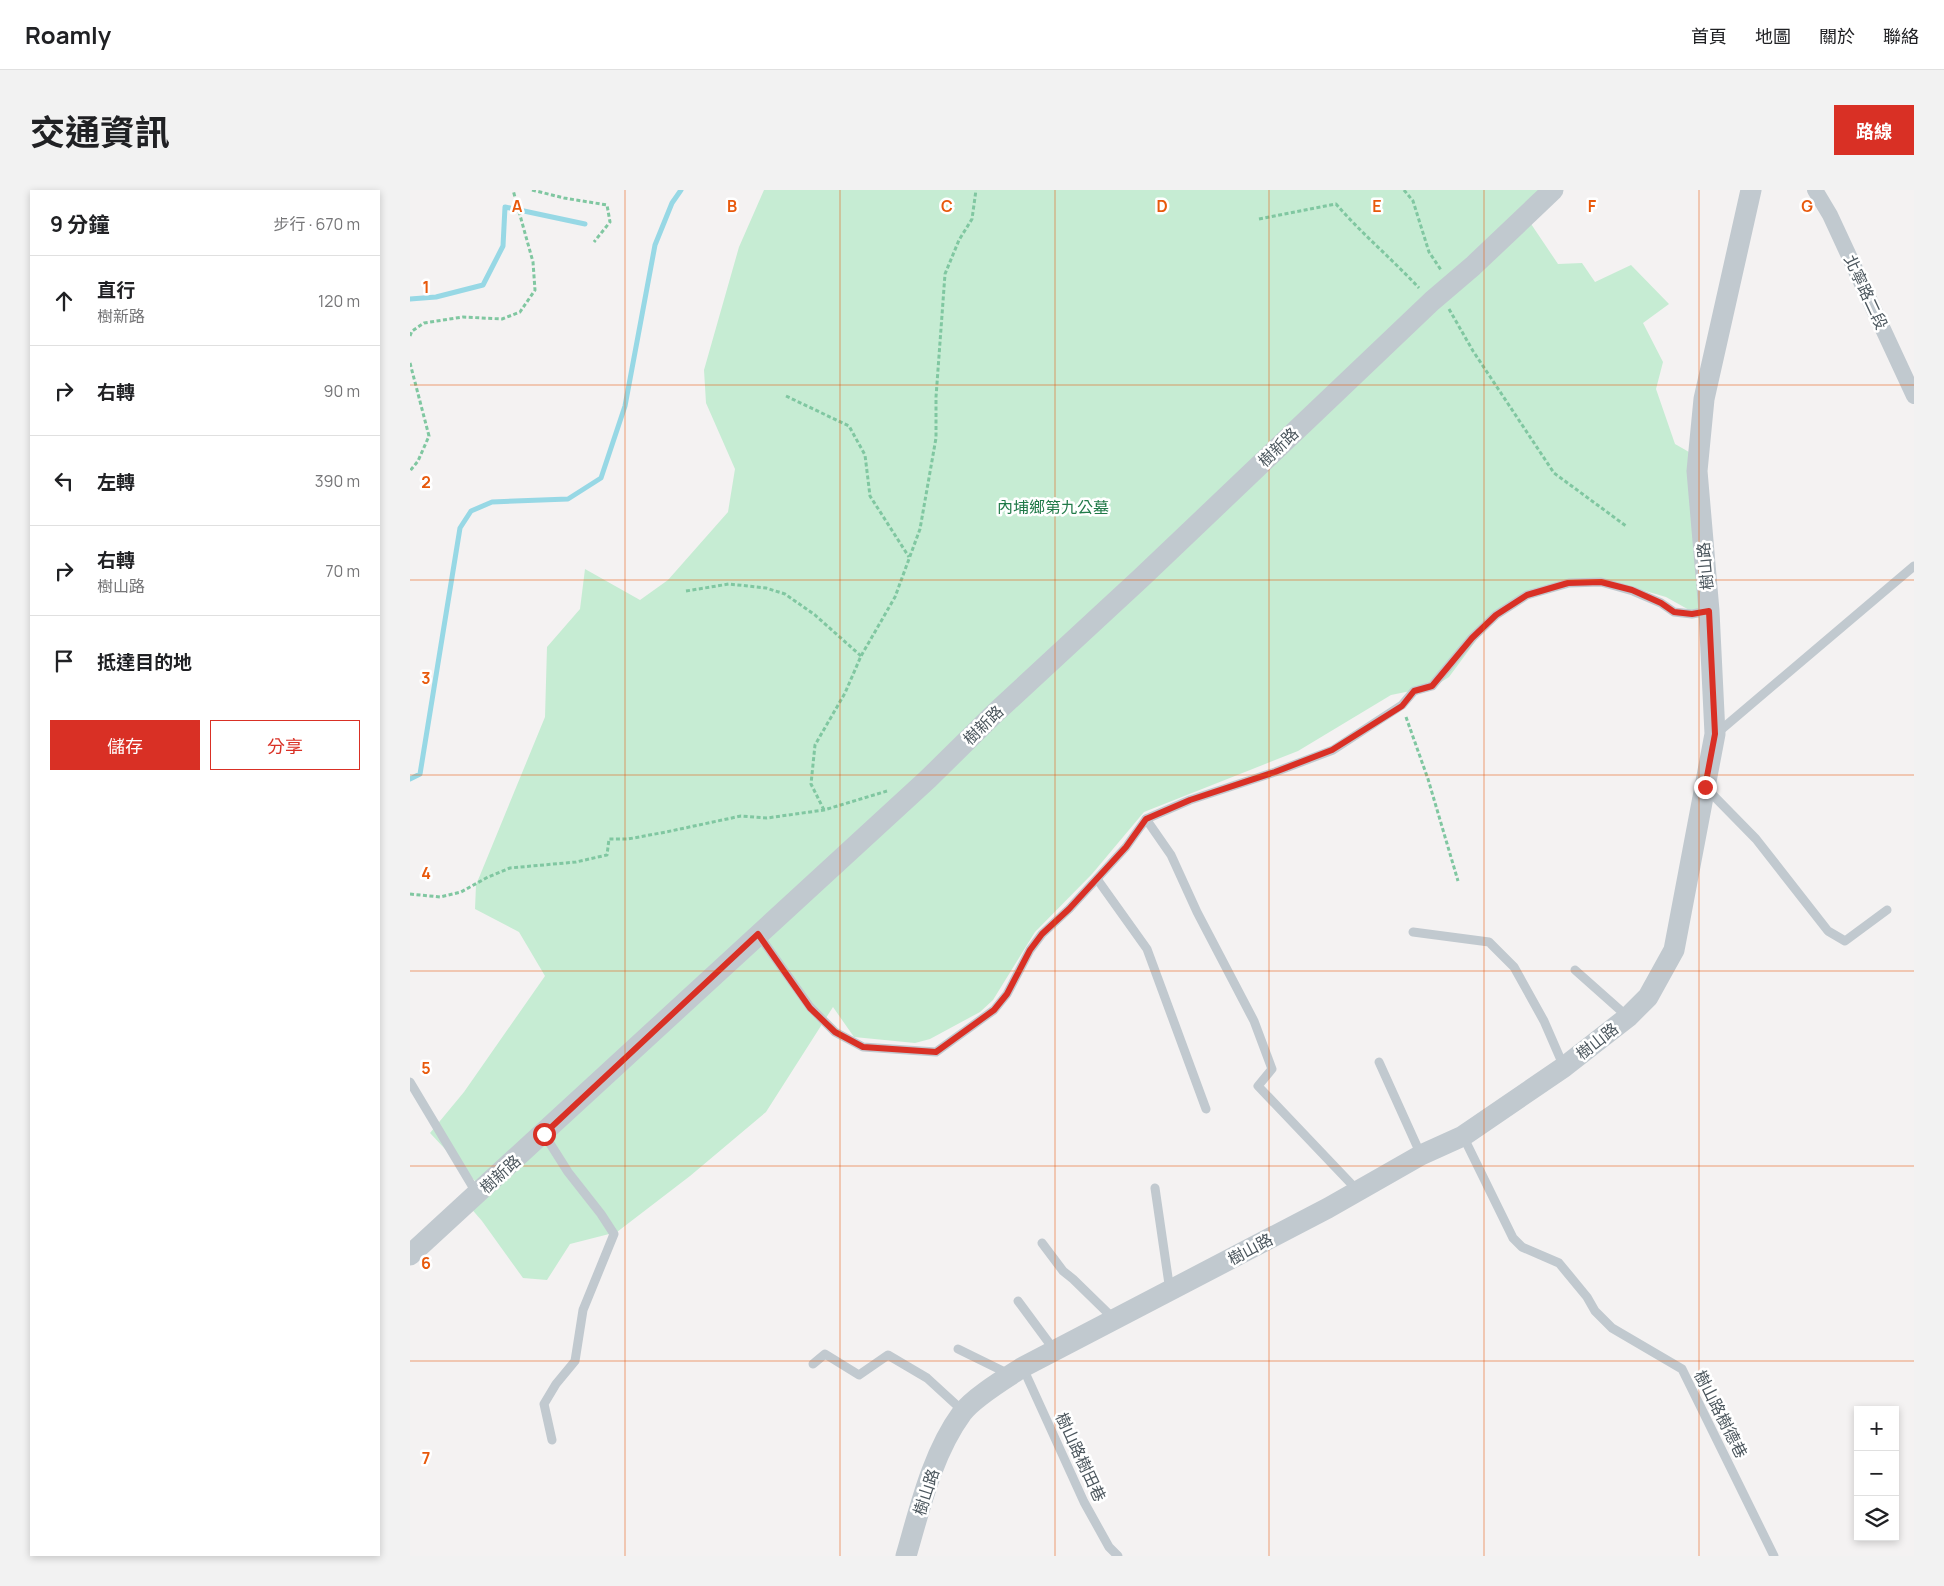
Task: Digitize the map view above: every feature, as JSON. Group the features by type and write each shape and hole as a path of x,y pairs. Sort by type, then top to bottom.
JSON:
{"street":[{"name":"樹新路","path":"410,1255 544,1134 758,934 928,779 994,714 1432,301 1553,190"},
{"name":"樹山路","path":"906,1556 923,1499 944,1442 963,1412 996,1384 1017,1371 1358,1191 1421,1155 1463,1136 1564,1067 1628,1017 1648,997 1674,950 1715,734 1709,611 1698,471 1704,399 1751,190"},
{"name":"北寧路二段","path":"1815,190 1830,215 1914,396"}],"lane":[{"path":"1715,734 1914,566"},
{"path":"758,934 810,1008 835,1032 863,1047 936,1052 994,1010 1007,994 1030,950 1042,934 1069,909 1126,847 1146,819 1190,800 1275,772 1332,750 1402,706 1414,691 1432,686 1472,638 1496,615 1527,595 1568,583 1601,582 1632,590 1661,603 1674,612 1692,614 1709,611"},
{"path":"1705,787 1756,839 1828,931 1845,941 1887,910"},
{"path":"1146,819 1172,855 1197,912 1254,1021 1272,1069 1258,1086 1358,1191"},
{"path":"1097,878 1147,949 1206,1109"},
{"path":"1413,932 1489,942 1514,967 1544,1021 1564,1067"},
{"path":"1574,970 1628,1017"},
{"path":"1379,1062 1421,1155"},
{"path":"410,1082 477,1194"},
{"path":"544,1134 568,1172 614,1234 583,1310 575,1361 556,1384 544,1404 552,1440"},
{"name":"樹山路樹德巷","path":"1463,1136 1512,1238 1522,1247 1560,1263 1595,1311 1612,1328 1682,1369 1774,1556"},
{"path":"1156,1188 1170,1291"},
{"path":"1042,1243 1063,1271 1115,1320"},
{"path":"1018,1300 1055,1351"},
{"path":"958,1349 1017,1371"},
{"path":"813,1364 825,1354 859,1375 888,1355 927,1378 963,1412"},
{"name":"樹山路樹田巷","path":"1017,1371 1084,1502 1109,1547 1118,1556"}],"path":[{"path":"410,336 412,331 424,323 463,317 502,319 520,312 535,290 533,262 512,190"},
{"path":"532,190 564,198 607,205 610,222 594,242"},
{"path":"824,810 811,784 815,746 845,693 861,656 895,597 920,529 936,438 936,396 945,274 960,240 972,219 976,190"},
{"path":"1404,190 1413,201 1429,252 1451,285 1445,301 1473,351 1554,473 1626,526"},
{"path":"1258,219 1336,204 1354,225 1397,264 1432,301"},
{"path":"410,362 429,436 418,461 410,470"},
{"path":"786,396 850,426 865,455 870,496 910,557"},
{"path":"686,591 729,584 766,588 785,594 815,615 861,656"},
{"path":"1402,706 1428,779 1458,881"},
{"path":"410,894 440,897 461,892 488,877 510,868 576,862 607,855 609,839 628,839 741,816 767,818 824,810 890,790"}],"green space":[{"name":"內埔鄉第九公墓","path":"764,190 1542,190 1523,212 1558,264 1582,263 1595,282 1631,265 1669,304 1643,323 1663,362 1656,389 1675,444 1696,456 1701,610 1691,611 1666,597 1611,581 1564,586 1527,599 1495,615 1449,677 1435,686 1391,695 1298,751 1144,812 1092,874 1035,932 993,1000 980,1012 930,1039 915,1043 854,1037 833,1007 766,1112 690,1176 617,1232 570,1244 547,1280 523,1278 482,1221 462,1198 477,1183 430,1133 464,1092 545,976 519,932 475,909 476,885 545,717 547,647 580,609 585,569 640,600 668,580 728,512 735,469 706,403 704,370 739,247"}],"waterway":[{"path":"410,779 420,774 460,528 471,511 492,502 568,499 601,478 625,406 655,245 672,203 681,190"},
{"path":"410,299 436,297 483,285 503,246 505,207 585,224"}],"route":[{"path":"544,1134 758,934 788,974 810,1008 835,1032 863,1047 936,1052 994,1010 1007,994 1030,950 1042,934 1069,909 1126,847 1146,819 1190,800 1275,772 1332,750 1402,706 1414,691 1432,686 1472,638 1496,615 1527,595 1568,583 1601,582 1632,590 1661,603 1674,612 1692,614 1709,611 1715,734 1705,787"}]}
